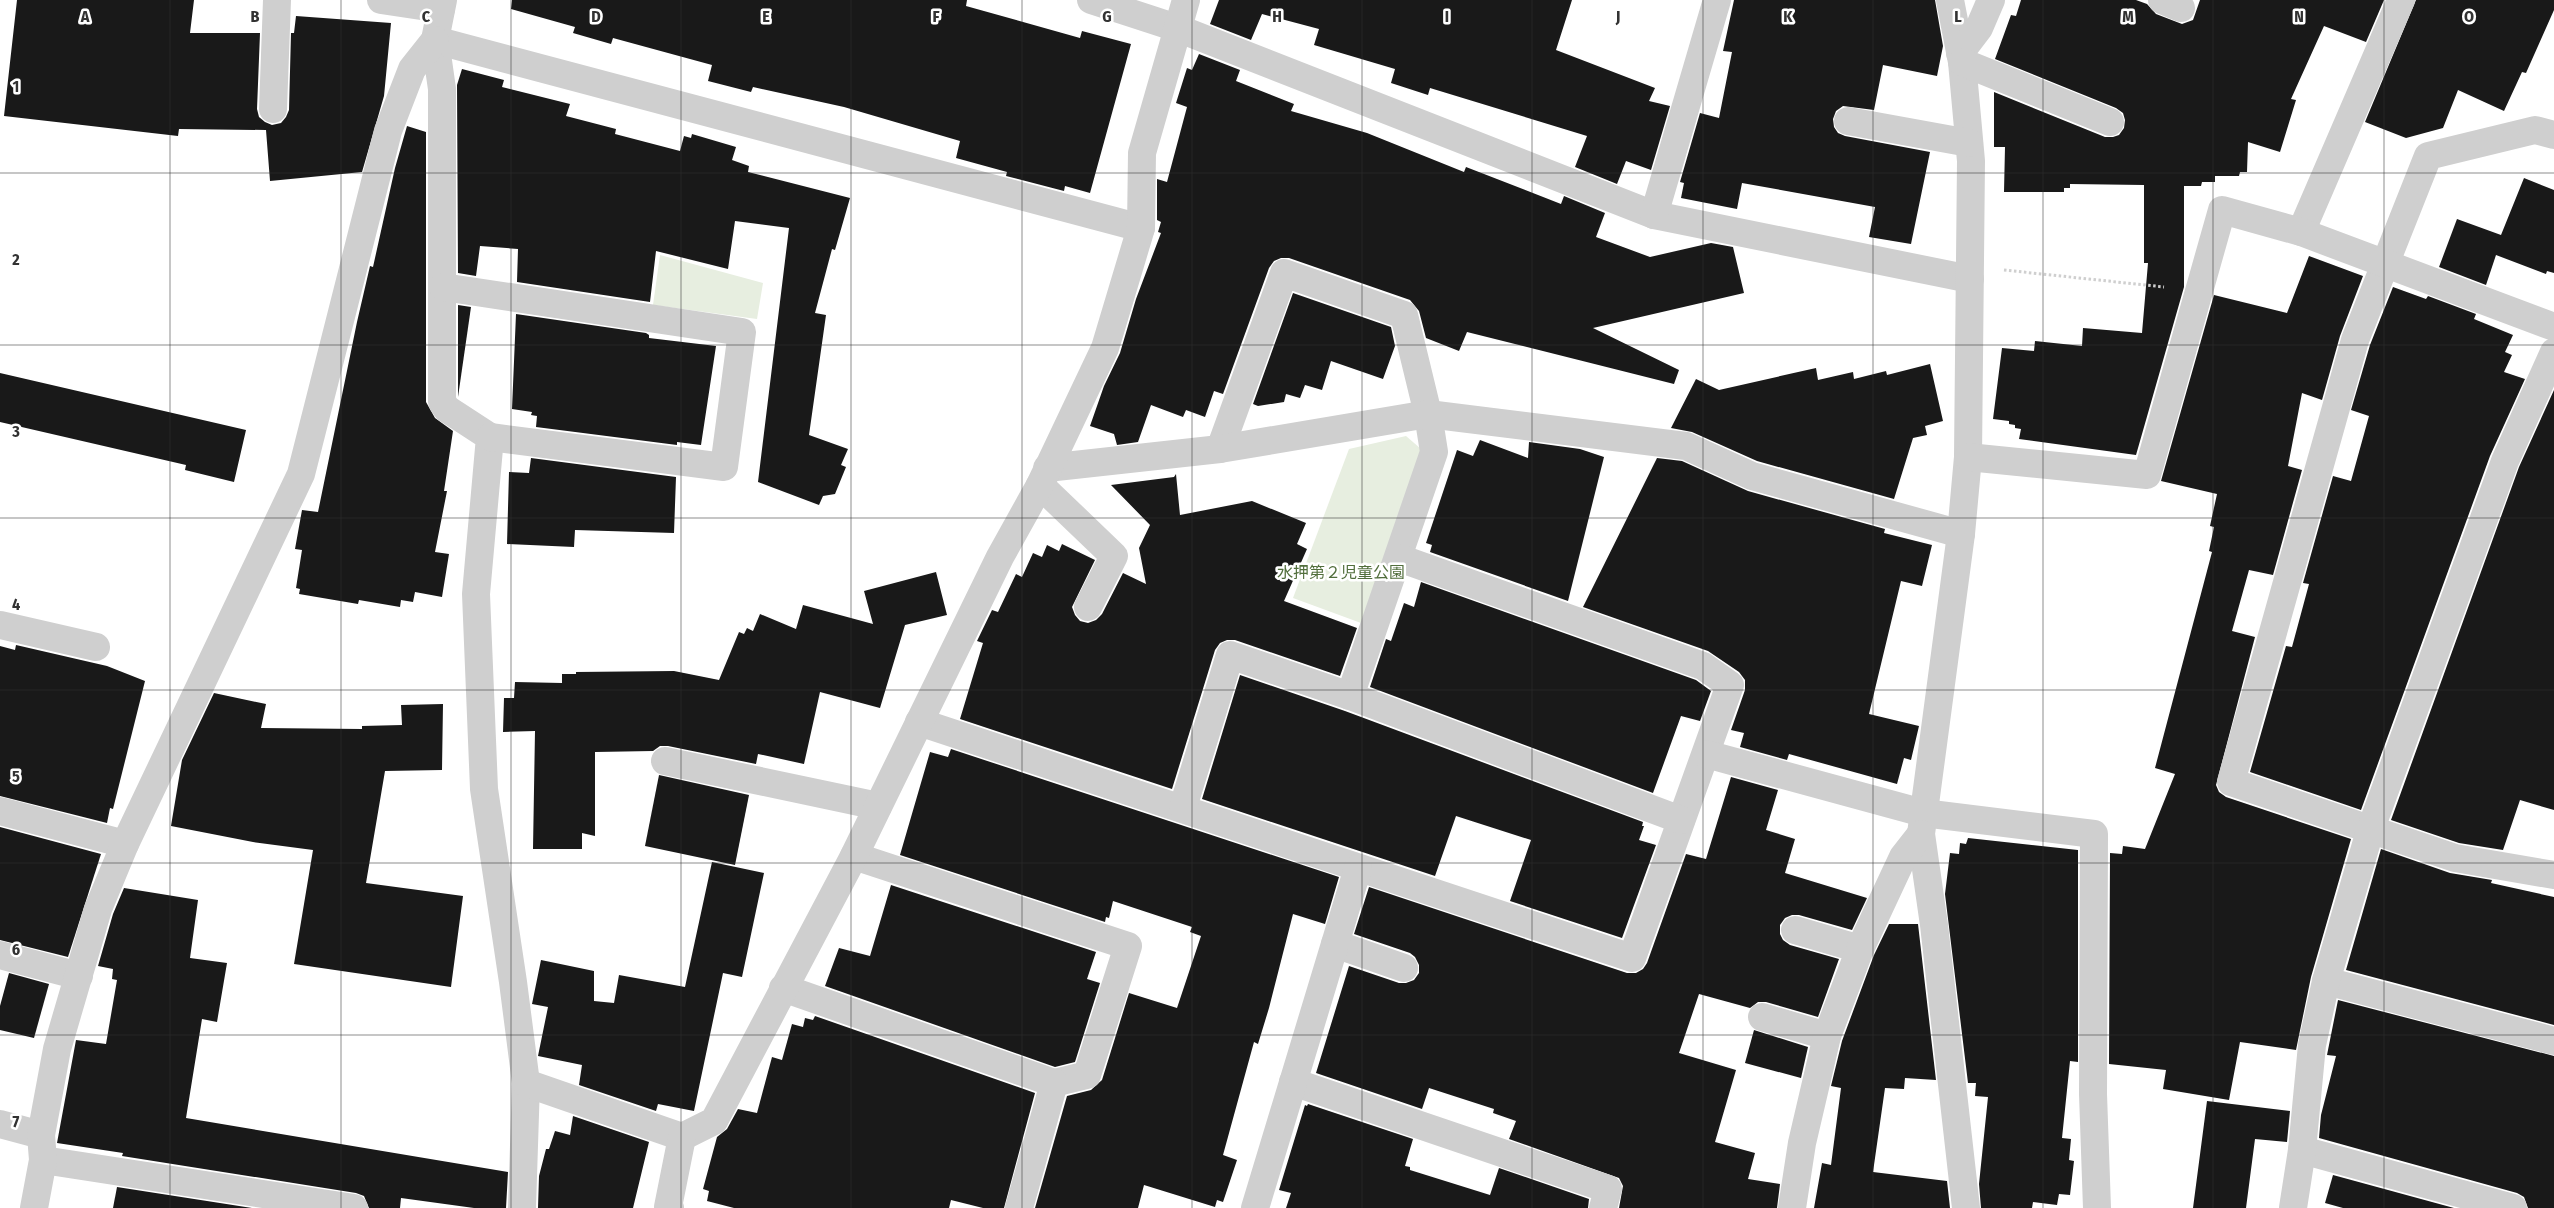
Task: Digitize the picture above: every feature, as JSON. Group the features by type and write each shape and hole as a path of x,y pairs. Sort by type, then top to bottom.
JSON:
{"street":[{"path":"273,109 277,0"},
{"path":"382,0 442,4 435,40 442,89 442,402 447,409 490,437 724,466 742,332 443,287"},
{"path":"1091,0 1176,28 1654,215 1970,273"},
{"path":"526,1083 682,1137 714,1121 854,856 1000,557 1044,476 1105,348 1141,228 1142,153 1176,28 1186,0"},
{"path":"1654,215 1717,0"},
{"path":"1950,0 1961,58 1969,143 1968,456 1961,534 1922,823 1966,1208"},
{"path":"1961,58 1979,28 1991,0"},
{"path":"2300,232 2400,0"},
{"path":"435,40 1141,228"},
{"path":"34,1208 57,1049 98,909 126,844 301,474 388,131 412,69 435,40"},
{"path":"1961,58 2110,122"},
{"path":"1848,121 1969,143"},
{"path":"2552,130 2535,130 2428,156 2355,340 2231,782 2455,858 2554,875"},
{"path":"1968,456 2147,475 2222,210 2300,232 2554,327"},
{"path":"1220,449 1284,273 1404,315 1428,414 1434,452 1350,696"},
{"path":"2293,1208 2302,1150 2312,1045 2326,981 2370,830 2505,461 2554,352"},
{"path":"1044,476 1428,414 1686,446 1752,476 1961,534"},
{"path":"490,437 476,594 484,789 526,1083 522,1208"},
{"path":"1044,476 1114,556 1088,607"},
{"path":"919,722 1183,807 1358,868 1632,958 1730,685 1703,666 1399,558"},
{"path":"0,625 96,647"},
{"path":"1183,807 1230,655 1350,696 1681,820"},
{"path":"1706,754 1922,823 2094,834 2093,1094 2097,1208"},
{"path":"665,761 878,806"},
{"path":"0,811 126,844"},
{"path":"1792,1208 1802,1143 1827,1036 1860,949 1903,857 1922,823"},
{"path":"783,988 1054,1083 1087,1075 1128,946 854,856"},
{"path":"1255,1208 1358,868"},
{"path":"1795,930 1860,949"},
{"path":"1335,944 1404,968"},
{"path":"0,955 79,976"},
{"path":"2326,981 2554,1041"},
{"path":"1762,1017 1827,1036"},
{"path":"1292,1082 1608,1189 1602,1208"},
{"path":"1019,1208 1054,1083"},
{"path":"0,1124 42,1147 354,1208"},
{"path":"670,1208 668,1208 682,1137"},
{"path":"2302,1150 2513,1208"}],"path":[{"path":"1970,273 2200,290"}],"green space":[{"path":"660,255 763,283 757,319 653,305"},
{"name":"水押第２児童公園","path":"1406,436 1421,449 1361,623 1293,598 1349,449"}],"building":[{"path":"17,0 194,0 190,33 260,33 257,109 259,117 272,125 281,123 289,110 291,33 294,33 296,16 391,23 384,96 362,172 270,181 266,130 179,129 178,136 4,116"},
{"path":"512,0 967,0 966,6 1080,38 1082,31 1131,44 1090,193 1065,186 1064,191 1006,176 1007,172 956,158 960,141 844,107 753,87 751,92 708,81 712,65 613,38 611,44 573,33 575,27 511,9"},
{"path":"1219,0 1572,0 1556,50 1655,88 1649,101 1670,106 1651,170 1626,161 1617,184 1575,167 1587,136 1430,88 1428,95 1391,83 1395,69 1314,45 1319,29 1262,14 1251,40 1210,24"},
{"path":"1734,0 1935,0 1943,46 1937,76 1883,65 1874,110 1843,106 1836,111 1833,119 1834,127 1838,133 1845,136 1930,152 1911,244 1869,237 1875,207 1742,183 1737,209 1681,198 1684,183 1680,182 1700,113 1719,118 1732,52 1723,51"},
{"path":"2021,0 2136,0 2147,4 2156,14 2182,24 2193,20 2200,0 2384,0 2366,42 2324,26 2291,99 2296,100 2280,152 2248,142 2247,172 2240,172 2239,176 2215,176 2215,182 2202,182 2201,186 2184,186 2184,287 2136,455 2019,439 2021,429 2009,424 2009,421 1993,419 2002,348 2034,351 2035,341 2082,346 2083,328 2142,333 2148,263 2144,263 2144,185 2070,184 2070,188 2064,188 2064,192 2004,192 2005,147 1994,147 1994,92 2105,137 2119,135 2124,128 2125,120 2123,113 2116,108 1995,59 2011,15 2016,16"},
{"path":"2416,0 2554,0 2554,10 2526,73 2522,72 2504,111 2458,90 2443,128 2406,138 2365,122"},
{"path":"1199,54 1240,70 1236,81 1294,104 1291,111 1367,133 1464,172 1466,167 1561,204 1564,196 1605,213 1596,237 1650,257 1711,243 1733,247 1744,293 1593,328 1679,370 1674,384 1467,332 1459,351 1426,338 1419,311 1410,300 1289,258 1281,258 1274,261 1269,268 1223,394 1214,391 1205,417 1186,410 1183,417 1151,405 1138,442 1117,445 1114,434 1090,426 1104,386 1120,353 1136,299 1161,233 1158,232 1161,222 1157,220 1157,179 1167,182 1187,107 1176,103 1187,68 1192,70"},
{"path":"462,69 504,80 502,87 570,104 566,116 616,129 615,134 680,151 684,136 691,138 692,134 736,147 732,160 749,166 748,172 850,198 835,250 832,249 815,313 826,315 809,435 848,449 841,465 846,467 835,494 823,496 819,505 758,482 789,228 735,221 728,269 656,251 650,302 517,282 518,249 480,246 476,276 458,273 457,85"},
{"path":"407,126 426,132 426,402 435,418 453,431 444,491 447,491 435,552 449,554 442,597 415,592 413,602 401,600 400,607 359,600 358,604 299,594 300,589 296,588 302,550 295,549 302,510 318,512 357,322 370,266 373,267 395,168"},
{"path":"2524,178 2554,190 2554,273 2547,271 2546,274 2496,255 2486,285 2439,267 2457,219 2501,235"},
{"path":"2309,256 2363,276 2340,336 2322,400 2302,393 2288,466 2302,470 2273,575 2249,570 2232,631 2255,637 2216,785 2219,792 2226,797 2351,839 2311,977 2296,1050 2240,1042 2229,1100 2163,1089 2166,1070 2109,1064 2110,853 2122,854 2123,846 2145,849 2175,774 2155,768 2212,552 2209,551 2214,527 2210,526 2217,494 2161,481 2214,295 2287,313"},
{"path":"2393,287 2426,299 2428,296 2476,314 2474,319 2513,335 2505,352 2512,355 2504,372 2525,379 2490,456 2361,810 2250,772 2286,646 2292,647 2309,584 2303,583 2333,476 2351,481 2369,416 2351,410 2370,345"},
{"path":"1293,293 1391,327 1395,346 1383,379 1331,361 1322,390 1305,385 1300,398 1286,394 1284,402 1258,406 1253,404"},
{"path":"458,305 471,307 458,397"},
{"path":"516,314 646,333 649,335 649,338 716,346 701,445 677,442 677,445 536,427 537,416 531,415 532,412 512,409"},
{"path":"1930,364 1943,421 1925,426 1927,435 1913,438 1894,499 1757,461 1692,432 1671,428 1696,379 1719,390 1816,368 1818,380 1853,372 1854,379 1886,371 1887,375"},
{"path":"0,373 246,430 234,482 185,470 186,465 0,422"},
{"path":"2554,390 2554,810 2520,800 2503,850 2459,843 2391,820 2519,467"},
{"path":"1480,440 1528,458 1529,442 1580,449 1604,457 1568,601 1430,552 1432,545 1426,543 1457,450 1473,456"},
{"path":"531,458 676,477 674,533 575,530 574,547 507,544 509,472 529,473"},
{"path":"1657,458 1682,461 1748,491 1885,529 1884,533 1932,545 1922,586 1901,581 1869,714 1919,726 1911,760 1904,758 1897,784 1789,754 1787,760 1740,747 1744,733 1731,730 1745,690 1745,680 1739,672 1708,651 1583,607"},
{"path":"1176,474 1180,515 1252,501 1306,523 1297,544 1307,549 1284,601 1357,628 1340,676 1235,640 1227,640 1220,643 1215,650 1172,789 960,719 983,643 977,641 992,610 998,612 1016,574 1022,577 1033,553 1042,557 1047,545 1059,551 1062,544 1095,560 1072,607 1080,621 1088,623 1096,620 1102,614 1123,573 1146,584 1139,548 1150,525 1111,485 1174,477"},
{"path":"936,572 947,615 905,625 880,708 820,692 804,764 758,754 756,764 668,746 660,746 653,751 595,752 595,836 582,833 582,849 533,849 535,731 503,732 504,698 514,698 515,682 562,683 562,674 576,674 576,672 674,671 719,680 739,632 744,634 747,628 753,631 760,614 796,629 803,605 873,624 864,591"},
{"path":"1421,582 1696,680 1711,691 1700,721 1681,716 1653,793 1370,687 1386,639 1391,641 1404,603 1414,607"},
{"path":"16,645 107,666 145,681 113,809 110,808 107,823 0,796 0,646 15,650"},
{"path":"1240,675 1345,711 1643,822 1642,826 1644,826 1639,840 1656,845 1622,938 1510,901 1531,840 1456,816 1435,876 1202,799"},
{"path":"214,693 266,704 261,728 362,729 362,726 402,725 401,705 443,704 442,770 385,771 366,883 463,896 451,987 294,964 313,850 253,842 171,826 182,760"},
{"path":"951,749 1339,877 1325,924 1293,914 1269,1008 1258,1044 1254,1042 1223,1155 1237,1160 1223,1202 1217,1200 1215,1207 1144,1185 1138,1208 1035,1208 1067,1096 1091,1090 1102,1080 1129,993 1177,1008 1201,936 1190,932 1192,927 1113,901 1109,918 1106,917 1105,922 900,855 930,752 948,757"},
{"path":"659,775 749,795 735,865 645,846"},
{"path":"1731,777 1778,790 1766,830 1795,839 1785,873 1867,898 1852,930 1799,915 1785,918 1780,925 1780,934 1783,940 1790,945 1839,959 1818,1017 1766,1002 1758,1002 1750,1008 1699,994 1679,1053 1736,1070 1715,1142 1755,1153 1748,1179 1780,1184 1777,1208 1619,1208 1623,1186 1619,1178 1509,1139 1516,1121 1493,1113 1494,1109 1429,1088 1422,1109 1316,1073 1349,966 1399,983 1414,980 1419,973 1419,965 1415,957 1410,953 1354,934 1369,887 1627,973 1636,973 1643,969 1647,963 1686,854 1706,859"},
{"path":"0,827 101,854 68,957 0,940"},
{"path":"1968,838 2078,850 2078,1062 2070,1061 2062,1138 2071,1139 2069,1160 2074,1161 2070,1195 2059,1194 2057,1205 2033,1202 2032,1208 1981,1208 1979,1184 1988,1097 1975,1096 1976,1083 1968,1083 1945,894 1950,853 1959,854 1960,843 1966,844"},
{"path":"2381,849 2450,873 2492,880 2491,883 2554,897 2554,1025 2346,970"},
{"path":"712,862 764,873 742,977 723,973 694,1111 658,1104 656,1111 579,1085 582,1065 538,1056 548,1007 532,1004 541,960 594,971 594,1001 614,1003 619,975 685,987"},
{"path":"891,885 1096,952 1087,979 1100,983 1075,1062 1055,1067 825,986 839,948 870,956"},
{"path":"124,888 198,900 190,958 227,963 217,1022 202,1019 186,1118 508,1172 506,1208 474,1208 401,1198 400,1208 369,1208 364,1196 356,1193 122,1156 123,1153 57,1143 76,1040 106,1044 117,980 112,979 113,969 98,966 113,914"},
{"path":"1889,924 1918,924 1936,1080 1905,1078 1904,1089 1885,1088 1873,1172 1947,1181 1950,1208 1814,1208 1822,1163 1831,1165 1841,1088 1831,1086 1842,1041 1874,955"},
{"path":"9,973 49,984 34,1038 0,1030 0,1006"},
{"path":"2338,1000 2554,1056 2554,1208 2528,1208 2524,1197 2517,1193 2319,1138 2321,1115 2336,1056 2327,1055"},
{"path":"815,1016 1035,1093 1004,1208 983,1208 951,1200 949,1208 734,1208 707,1201 709,1191 703,1189 717,1137 727,1129 738,1109 757,1113 772,1057 782,1060 792,1024 803,1027 805,1018 813,1020"},
{"path":"1754,1030 1808,1047 1801,1078 1745,1063"},
{"path":"2207,1101 2290,1111 2287,1142 2255,1139 2246,1208 2193,1208"},
{"path":"1308,1104 1413,1139 1405,1166 1410,1167 1410,1170 1490,1195 1499,1168 1589,1199 1588,1208 1286,1208 1291,1193 1279,1190 1305,1105 1307,1106"},
{"path":"573,1116 649,1142 633,1208 538,1208 539,1176 546,1149 549,1149 555,1131 570,1135"},
{"path":"2333,1175 2454,1208 2343,1208 2325,1203"},
{"path":"117,1187 252,1208 113,1208"}]}
